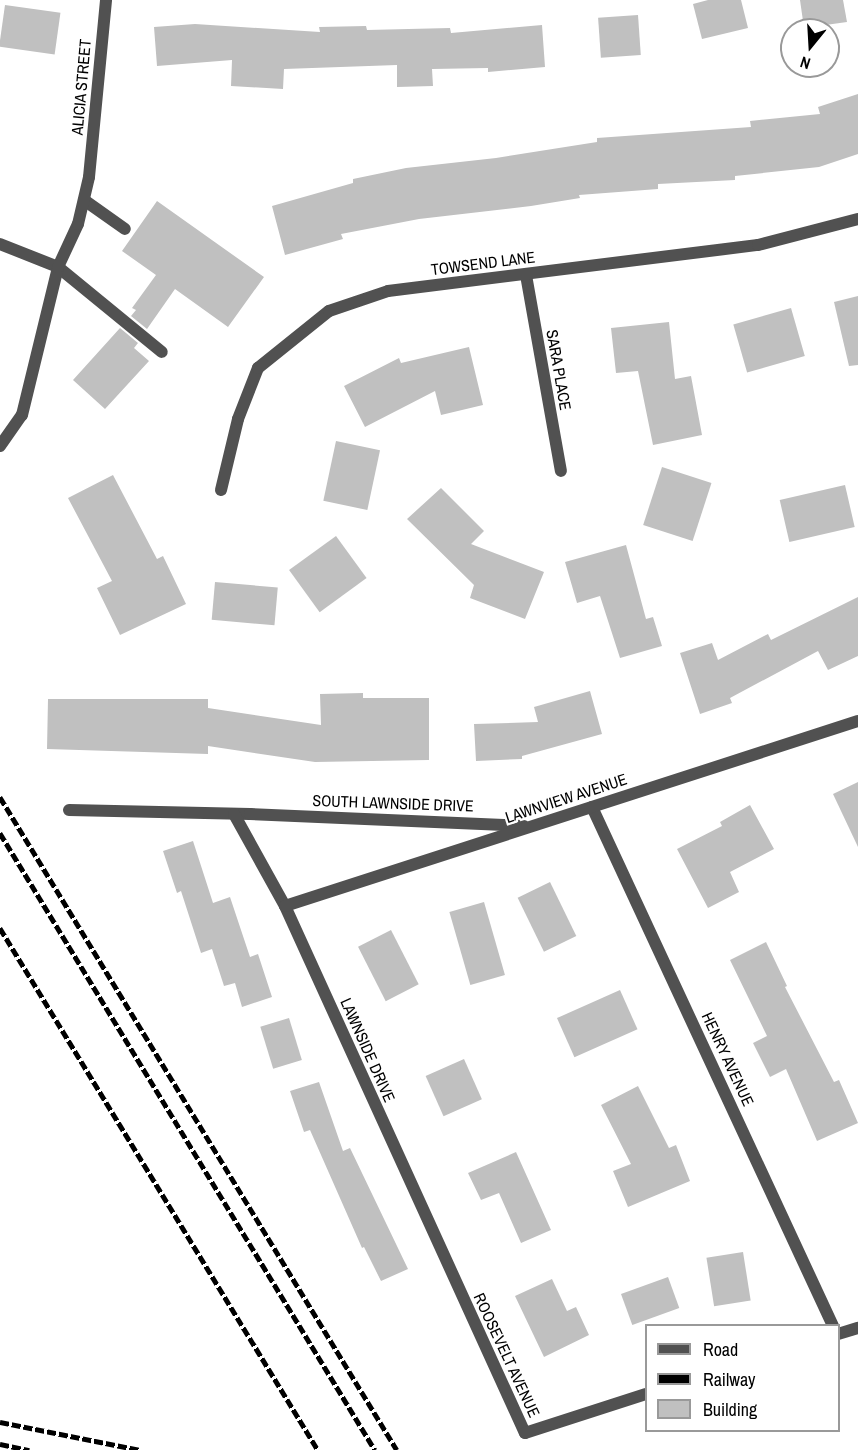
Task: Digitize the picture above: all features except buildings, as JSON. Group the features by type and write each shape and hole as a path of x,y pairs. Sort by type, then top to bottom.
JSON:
{"street":[{"name":"ALICIA STREET","path":"0,447 22,415 58,267 78,224 84,200 89,177 106,0"},
{"path":"84,200 125,229"},
{"name":"TOWSEND LANE","path":"221,490 238,419 258,368 329,311 388,291 758,245 858,219"},
{"path":"0,244 58,267 162,352"},
{"name":"SARA PLACE","path":"526,275 561,471"},
{"name":"LAWNVIEW AVENUE","path":"285,906 858,722"},
{"name":"HENRY AVENUE","path":"592,807 832,1324"},
{"name":"SOUTH LAWNSIDE DRIVE","path":"69,810 250,814 534,826"},
{"name":"LAWNSIDE DRIVE","path":"234,814 285,906 421,1208"},
{"name":"ROOSEVELT AVENUE","path":"421,1208 525,1433 645,1394"},
{"path":"840,1333 858,1328"}],"railway":[{"path":"0,797 397,1450"},
{"path":"0,833 375,1450"},
{"path":"0,928 318,1450"},
{"path":"0,1422 140,1450"},
{"path":"0,1444 29,1450"}]}
